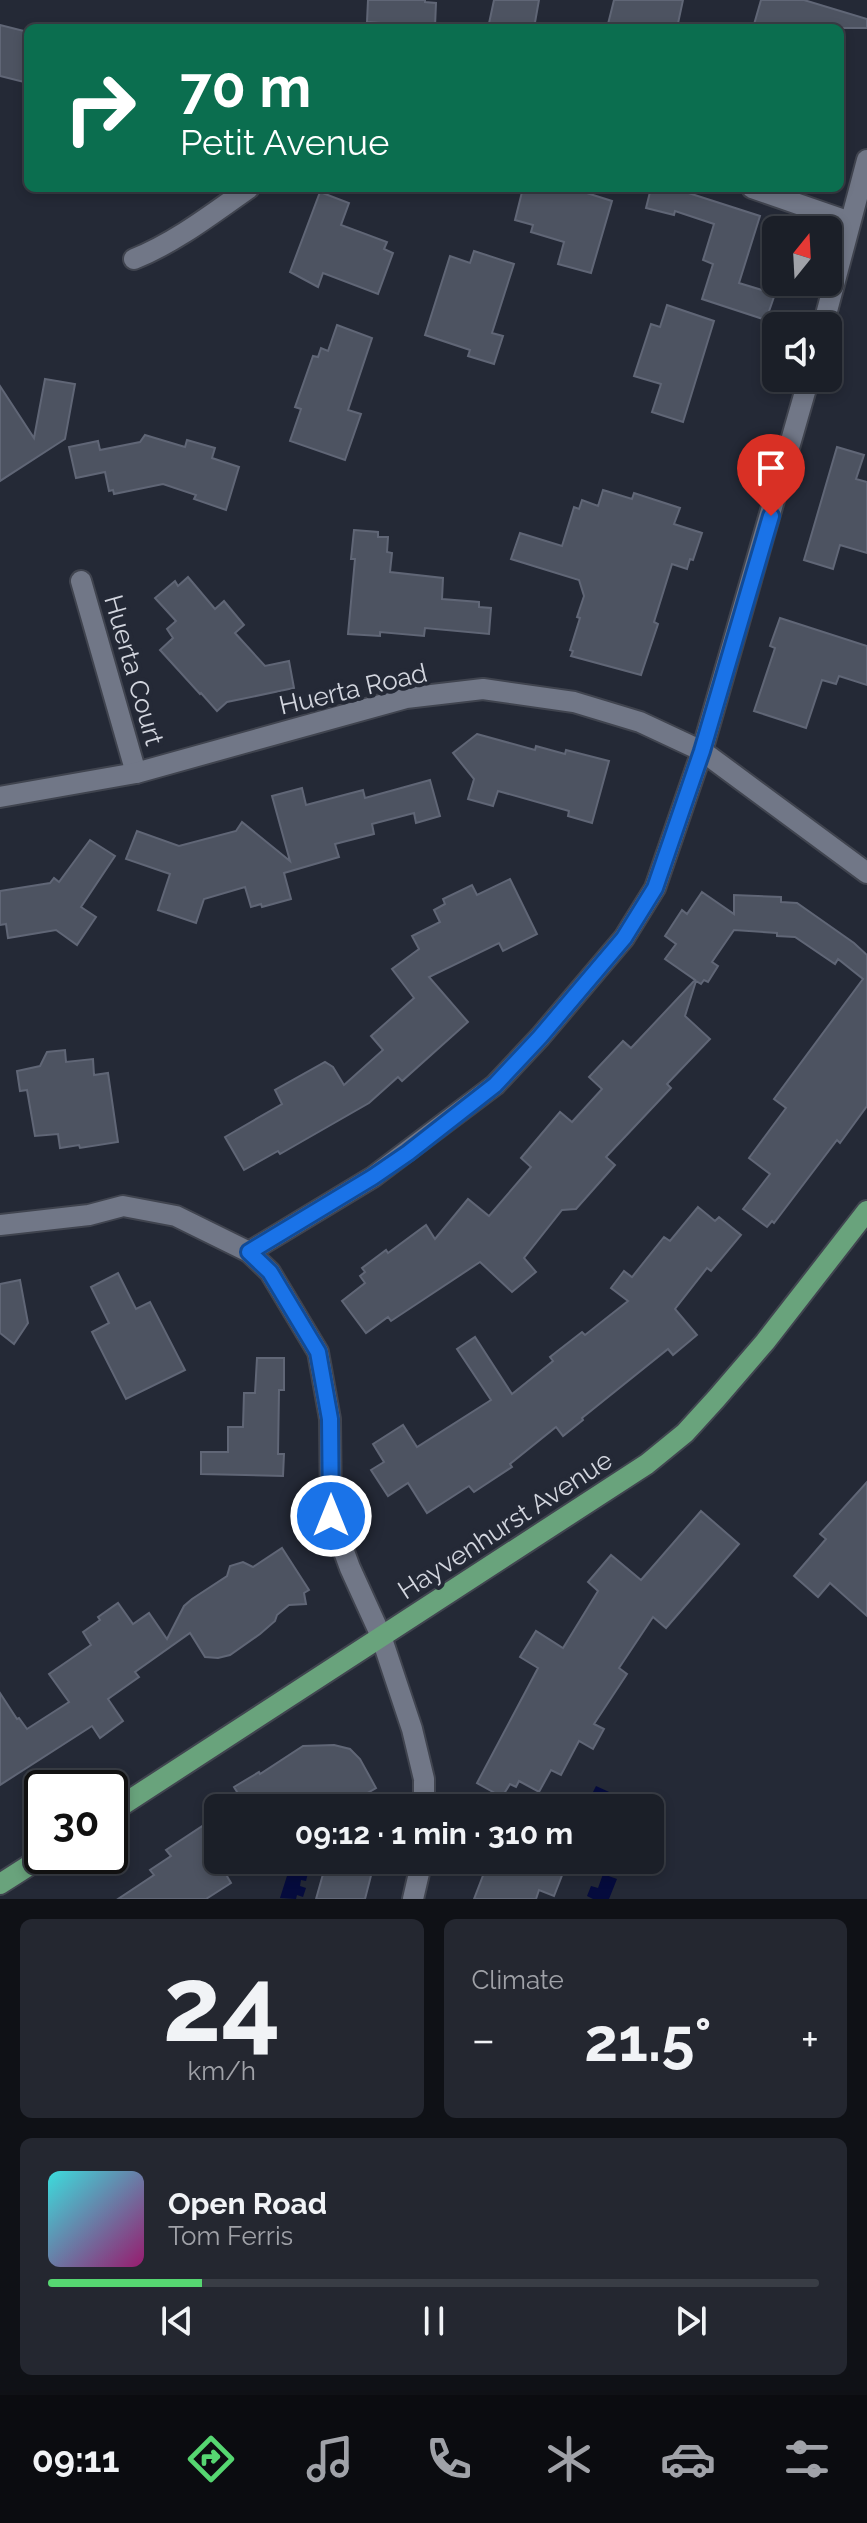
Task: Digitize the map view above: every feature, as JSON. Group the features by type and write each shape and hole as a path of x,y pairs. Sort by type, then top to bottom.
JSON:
{"main road":[{"name":"Hayvenhurst Avenue","path":"128,1801 647,1464 685,1433 765,1342 867,1211"},
{"path":"0,1884 24,1869"}],"street":[{"path":"827,312 867,160"},
{"path":"134,259 171,241 243,192"},
{"path":"764,192 850,222"},
{"path":"249,1252 373,1177 495,1085 624,938 655,888 702,751 805,392"},
{"name":"Huerta Court","path":"81,581 136,773"},
{"name":"Huerta Road","path":"0,797 136,773 406,698 483,689 574,702 640,722 702,751 867,873"},
{"path":"0,1225 89,1215 123,1206 176,1216 249,1252 270,1272 318,1352 330,1419 331,1516 350,1568 381,1636 412,1729 424,1779 424,1794"},
{"path":"413,1899 419,1874"}],"shaded area":[{"path":"596,1786 614,1794 592,1794"},
{"path":"288,1874 308,1874 306,1881 301,1880 300,1886 306,1888 303,1897 280,1898"},
{"path":"603,1874 617,1879 609,1899 587,1896 591,1886 598,1888"}],"building":[{"path":"368,0 425,0 436,3 435,24 367,22"},
{"path":"494,0 539,0 535,24 489,24"},
{"path":"614,0 683,0 678,24 608,24"},
{"path":"761,0 804,0 867,19 867,28 844,28 844,24 754,24"},
{"path":"0,25 24,31 24,82 0,76"},
{"path":"320,192 349,203 341,225 387,242 384,249 393,253 378,294 323,273 318,287 290,272"},
{"path":"522,192 584,192 612,201 591,273 558,264 564,242 531,232 533,225 515,220"},
{"path":"650,192 685,192 760,216 739,283 762,290 762,296 774,296 769,312 762,312 762,319 702,299 713,264 703,260 714,224 675,211 674,215 646,208"},
{"path":"474,251 514,264 492,333 503,336 494,364 468,356 470,350 425,335 450,256 470,263"},
{"path":"667,305 714,321 683,422 652,412 661,384 634,376 651,324 660,327"},
{"path":"337,325 372,338 348,410 361,414 345,460 290,441 301,409 295,407 313,356 318,357 321,348 328,351"},
{"path":"45,379 75,384 65,439 0,481 0,386 34,438"},
{"path":"145,435 185,447 187,440 215,448 212,458 239,467 226,510 194,499 196,495 163,484 114,494 113,490 109,491 105,472 76,478 69,447 98,441 100,450 140,442"},
{"path":"837,447 864,455 856,479 867,482 867,553 840,545 833,569 804,560"},
{"path":"603,490 632,499 634,493 680,508 674,524 702,533 687,569 672,564 654,622 658,624 641,675 571,656 584,596 579,580 511,559 520,533 562,546 574,507 579,509 582,500 598,506"},
{"path":"354,530 378,532 378,537 388,537 387,552 392,553 390,572 443,578 442,599 479,602 479,607 491,608 489,634 425,628 424,636 380,632 380,636 348,634 355,559 351,559"},
{"path":"188,577 215,609 224,601 244,625 235,633 265,666 289,661 294,688 227,702 217,711 200,694 160,650 173,638 167,629 176,621 155,598 175,581 178,586"},
{"path":"780,618 867,646 867,685 839,676 836,684 822,680 806,728 754,711 775,648 770,646"},
{"path":"477,734 535,750 536,746 565,754 566,750 609,761 592,823 568,816 569,811 498,791 493,806 468,799 474,779 453,753"},
{"path":"430,780 440,816 416,823 414,813 372,824 374,834 335,844 339,857 284,873 291,899 262,907 261,904 251,907 245,887 204,899 196,923 158,910 170,874 126,859 137,831 179,846 236,831 242,822 290,861 272,796 302,788 306,805 363,790 365,798"},
{"path":"90,840 115,856 81,907 96,917 77,945 56,930 8,938 6,924 0,925 0,891 50,883 54,878 59,882"},
{"path":"510,879 537,934 503,951 499,943 429,977 468,1022 402,1081 398,1077 369,1103 280,1154 278,1151 244,1170 225,1137 282,1104 275,1090 325,1062 333,1067 344,1085 383,1050 371,1036 414,998 392,969 419,949 412,936 440,922 434,910 445,904 443,899 472,885 477,895"},
{"path":"702,892 734,914 734,895 781,897 781,902 797,903 867,955 867,1106 840,1143 837,1140 774,1223 772,1221 767,1227 743,1209 770,1174 749,1158 786,1108 774,1099 863,979 838,959 835,964 795,937 734,930 712,962 718,966 708,982 704,980 701,984 696,981 685,1016 710,1039 667,1084 671,1088 606,1157 615,1165 576,1209 562,1210 524,1258 536,1272 512,1292 480,1262 391,1321 388,1317 366,1333 342,1301 365,1283 360,1276 365,1272 362,1268 426,1225 435,1239 468,1199 489,1216 531,1167 521,1158 560,1112 572,1122 602,1089 589,1077 623,1041 631,1048 695,980 665,959 676,944 665,936 682,910 687,914"},
{"path":"65,1050 66,1062 93,1059 94,1075 108,1073 118,1142 60,1148 58,1134 35,1136 27,1090 20,1091 17,1071 40,1066 47,1052"},
{"path":"698,1207 715,1221 719,1217 741,1235 711,1271 707,1268 675,1309 697,1335 673,1355 668,1349 563,1436 556,1427 510,1464 512,1467 474,1492 469,1486 427,1513 408,1483 388,1496 371,1470 384,1462 373,1444 403,1425 417,1447 491,1400 457,1349 475,1337 512,1394 553,1361 550,1357 582,1332 585,1335 628,1301 611,1288 624,1271 632,1277 664,1237 670,1241"},
{"path":"118,1273 136,1309 150,1302 185,1370 126,1399 92,1332 109,1323 91,1287"},
{"path":"20,1280 28,1323 14,1344 0,1333 0,1284"},
{"path":"257,1358 284,1358 284,1390 279,1390 278,1454 284,1454 283,1476 201,1474 201,1452 228,1452 228,1427 243,1427 244,1393 255,1393"},
{"path":"867,1482 867,1616 830,1583 818,1597 794,1576 826,1539 820,1534"},
{"path":"701,1511 739,1544 666,1628 653,1617 619,1668 627,1674 594,1724 604,1729 593,1749 579,1741 561,1775 551,1770 539,1792 519,1781 516,1787 510,1784 504,1794 497,1794 477,1783 538,1668 520,1657 536,1631 563,1648 598,1591 588,1582 611,1555 641,1580"},
{"path":"282,1548 309,1590 304,1593 306,1604 289,1605 260,1634 230,1655 218,1658 205,1657 190,1633 135,1672 139,1677 108,1699 123,1721 100,1738 92,1726 0,1785 0,1693 27,1729 69,1702 49,1674 91,1645 83,1632 100,1620 98,1617 118,1603 133,1624 149,1613 167,1639 184,1606 227,1576 230,1566 243,1562 253,1567"},
{"path":"334,1745 350,1749 360,1759 376,1788 366,1794 238,1794 234,1787 303,1746"},
{"path":"204,1825 204,1874 226,1874 231,1883 206,1899 118,1899 154,1875 150,1870 171,1856 166,1850"},
{"path":"323,1874 371,1874 365,1899 316,1899"},
{"path":"484,1874 563,1874 554,1896 539,1890 536,1899 474,1899"}],"route":[{"path":"331,1516 330,1419 318,1352 270,1272 249,1252 373,1177 495,1085 624,938 655,888 702,751 771,516"}]}
